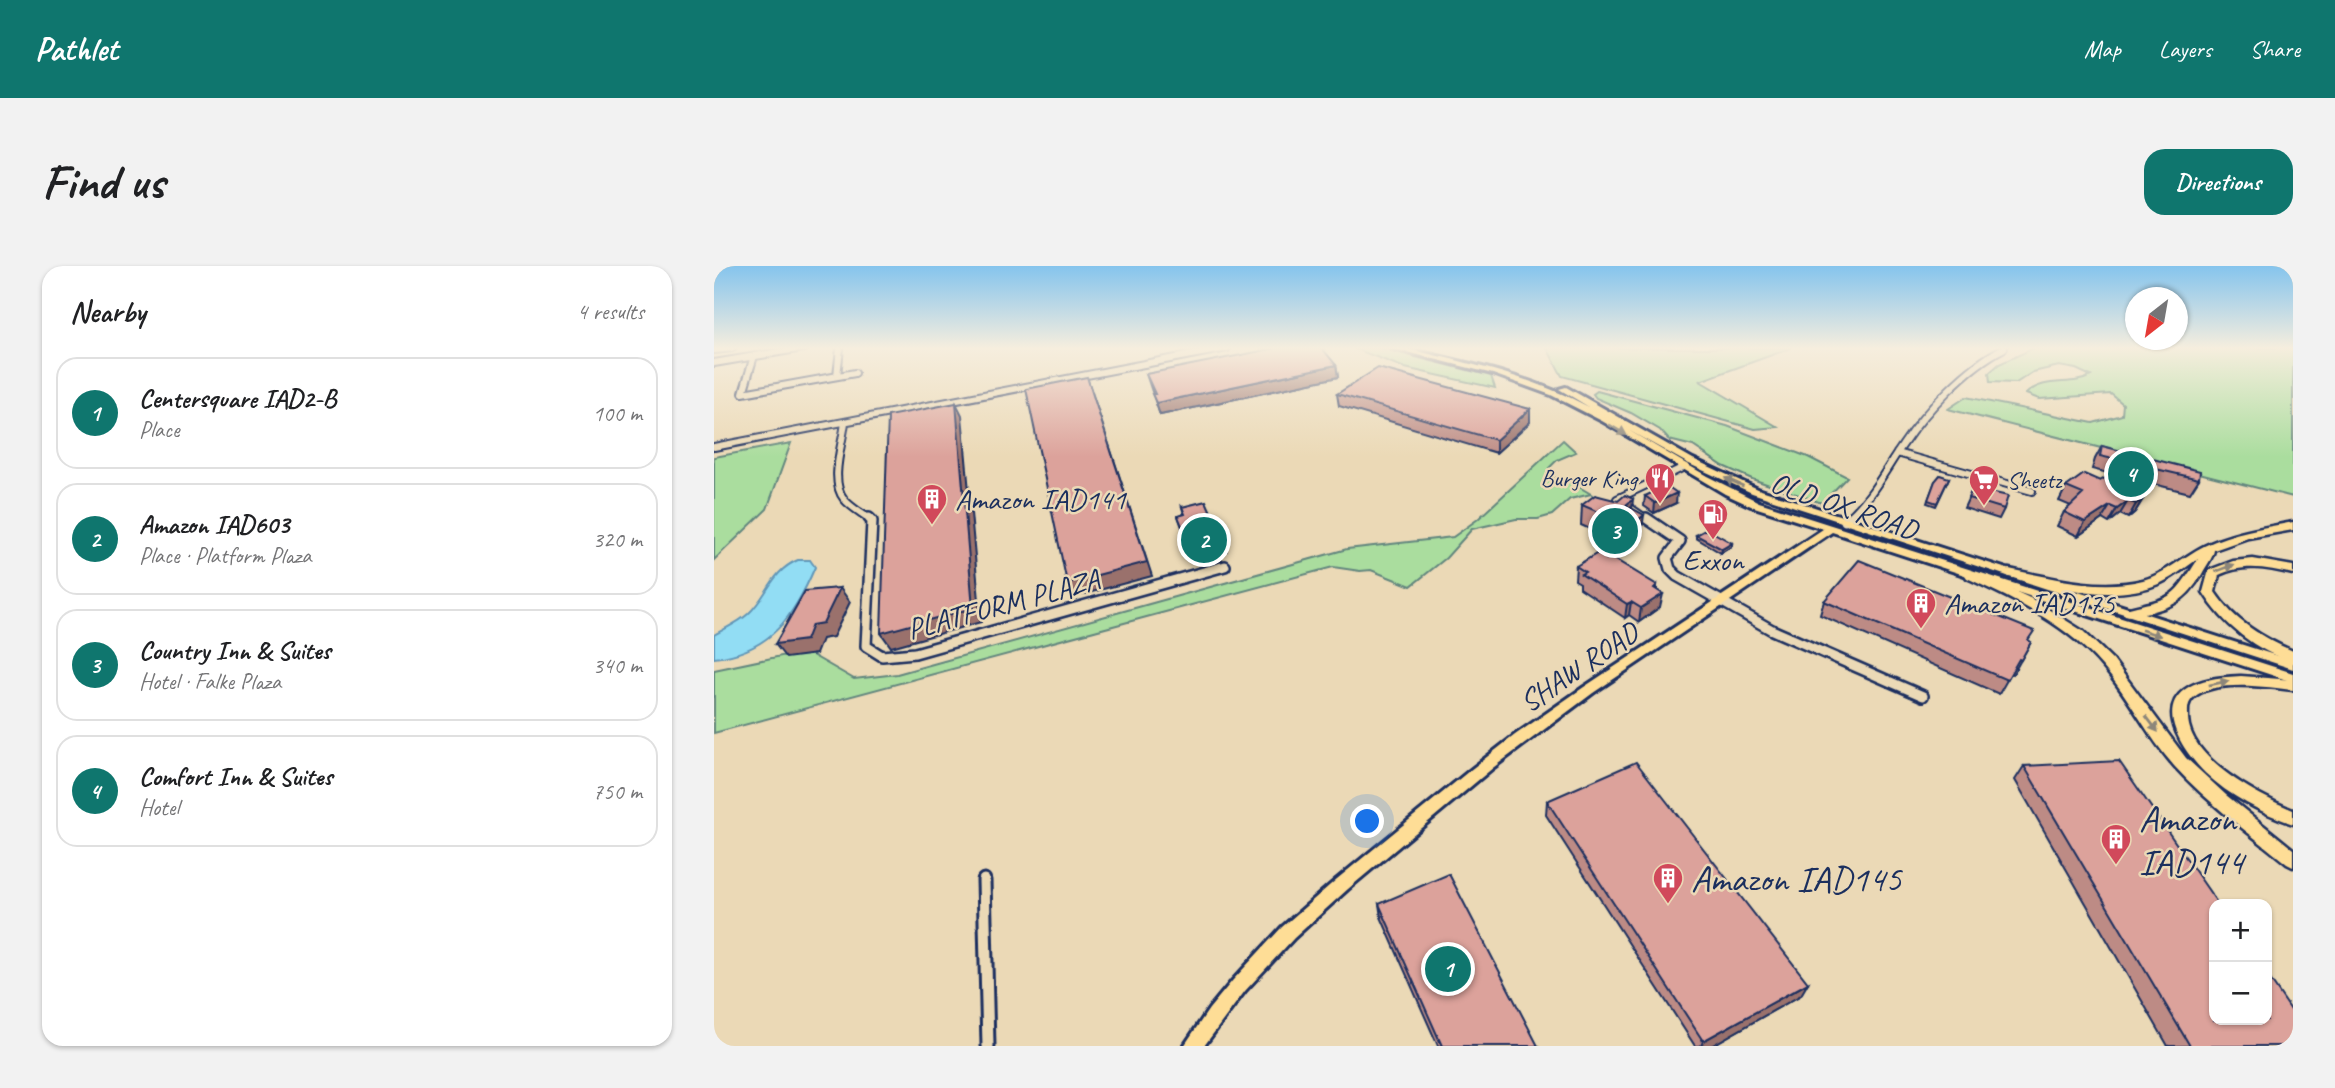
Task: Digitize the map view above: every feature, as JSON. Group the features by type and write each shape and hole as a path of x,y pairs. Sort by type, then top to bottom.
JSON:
{"highway":[{"path":"2009,573 2075,586 2128,587 2162,578 2214,545 2245,535 2293,526"},
{"path":"2130,612 2158,607 2174,600 2186,590 2197,567 2214,545"},
{"path":"2293,570 2260,563 2225,566 2213,573 2208,592 2221,611 2239,626 2293,657"},
{"path":"1971,575 2054,615 2085,639 2109,664 2178,760 2206,788 2293,859"},
{"path":"2293,685 2245,680 2221,681 2192,692 2183,701 2180,715 2187,738 2202,758 2224,779 2252,799 2293,817"}],"main road":[{"name":"OLD OX ROAD","path":"1529,384 1577,406 1682,468 1763,507 2293,678"},
{"name":"OLD OX ROAD","path":"1553,384 1723,477 1775,499 2293,665"},
{"path":"1763,507 1795,525 1801,533 1792,554"},
{"name":"SHAW ROAD","path":"1192,1046 1269,948 1333,890 1522,738 1720,602 1845,521"},
{"path":"1829,530 1860,534 2085,606 2130,612"}],"street":[{"path":"746,384 743,393 791,384"},
{"path":"714,447 1039,384"},
{"name":"SHAW ROAD","path":"1845,521 1870,499 1897,453 1935,404 1958,384"},
{"name":"PLATFORM PLAZA","path":"845,422 839,491 845,500 872,521 866,646 882,656 915,653 1225,566"},
{"path":"1897,453 2032,491"},
{"path":"1682,468 1617,499 1680,541 1667,558 1670,569 1687,583 1772,630 1923,696"},
{"path":"984,880 988,1046"}],"green space":[{"path":"1593,384 1706,384 1778,427 1755,429"},
{"path":"2043,384 2293,384 2293,497 1948,409 1966,397 2093,423 2122,415 2123,404 2111,394 2039,399 2026,394"},
{"path":"1597,391 1727,426 1808,457 1847,477 1822,503 1752,479 1723,466 1693,446 1669,440 1660,430 1631,413 1596,398 1593,394"},
{"path":"1563,440 1576,452 1557,460 1549,468 1553,477 1567,480 1591,494 1570,499 1552,515 1538,519 1516,519 1472,529 1446,558 1411,586 1371,570 1333,567 714,733 714,670 805,651 854,679 897,674 1347,549 1453,537 1478,519"},
{"path":"791,443 767,509 714,560 714,457"}],"water":[{"path":"798,560 810,560 815,567 798,601 778,629 751,648 714,658 714,635 748,614 776,577"}],"building":[{"path":"1049,384 1089,384 1147,562 1067,583 1026,389"},
{"path":"1151,384 1244,384 1156,403 1152,394 1155,394"},
{"path":"1352,384 1439,384 1530,409 1496,440 1337,394"},
{"name":"Amazon IAD141","path":"956,403 973,608 881,633 888,416"},
{"path":"2102,446 2200,471 2199,479 2100,456"},
{"path":"2114,473 2136,483 2125,492 2143,499 2136,504 2128,501 2117,509 2110,506 2085,522 2064,512 2083,494 2066,487 2084,474 2100,481"},
{"name":"Sheetz","path":"1940,475 1949,478 1937,503 1928,500"},
{"path":"1667,486 1677,493 1655,503 1645,496"},
{"path":"1973,488 2008,496 2004,509 1968,498"},
{"path":"1595,495 1618,501 1625,495 1633,499 1626,505 1644,515 1631,526 1582,505"},
{"path":"1206,501 1222,537 1190,546 1178,516 1185,514 1182,507"},
{"path":"1707,529 1732,543 1722,549 1696,535"},
{"path":"1598,553 1607,559 1611,557 1657,585 1654,588 1663,594 1641,608 1631,602 1627,604 1581,574 1585,572 1576,566"},
{"name":"Amazon IAD175","path":"1859,560 2034,631 2028,640 2031,642 2007,680 1824,601"},
{"path":"840,588 823,623 812,625 806,640 775,644 805,591"},
{"name":"Amazon IAD144","path":"2119,761 2215,899 2209,899 2209,1025 2272,1025 2272,982 2293,1013 2293,1046 2190,1046 2024,766"},
{"name":"Amazon IAD145","path":"1636,762 1808,983 1703,1041 1547,801"},
{"path":"1449,874 1538,1046 1442,1046 1379,904"}],"place":[{"name":"Comfort Inn & Suites","path":"2131,474"},
{"name":"Burger King","path":"1660,505"},
{"name":"Sheetz","path":"1984,507"},
{"name":"Amazon IAD141","path":"932,526"},
{"name":"Country Inn & Suites","path":"1615,531"},
{"name":"Amazon IAD603","path":"1204,540"},
{"name":"Exxon","path":"1713,541"},
{"name":"Amazon IAD175","path":"1921,630"},
{"name":"Amazon IAD144","path":"2116,866"},
{"name":"Amazon IAD145","path":"1668,905"},
{"name":"Centersquare IAD2-B","path":"1448,969"}]}
